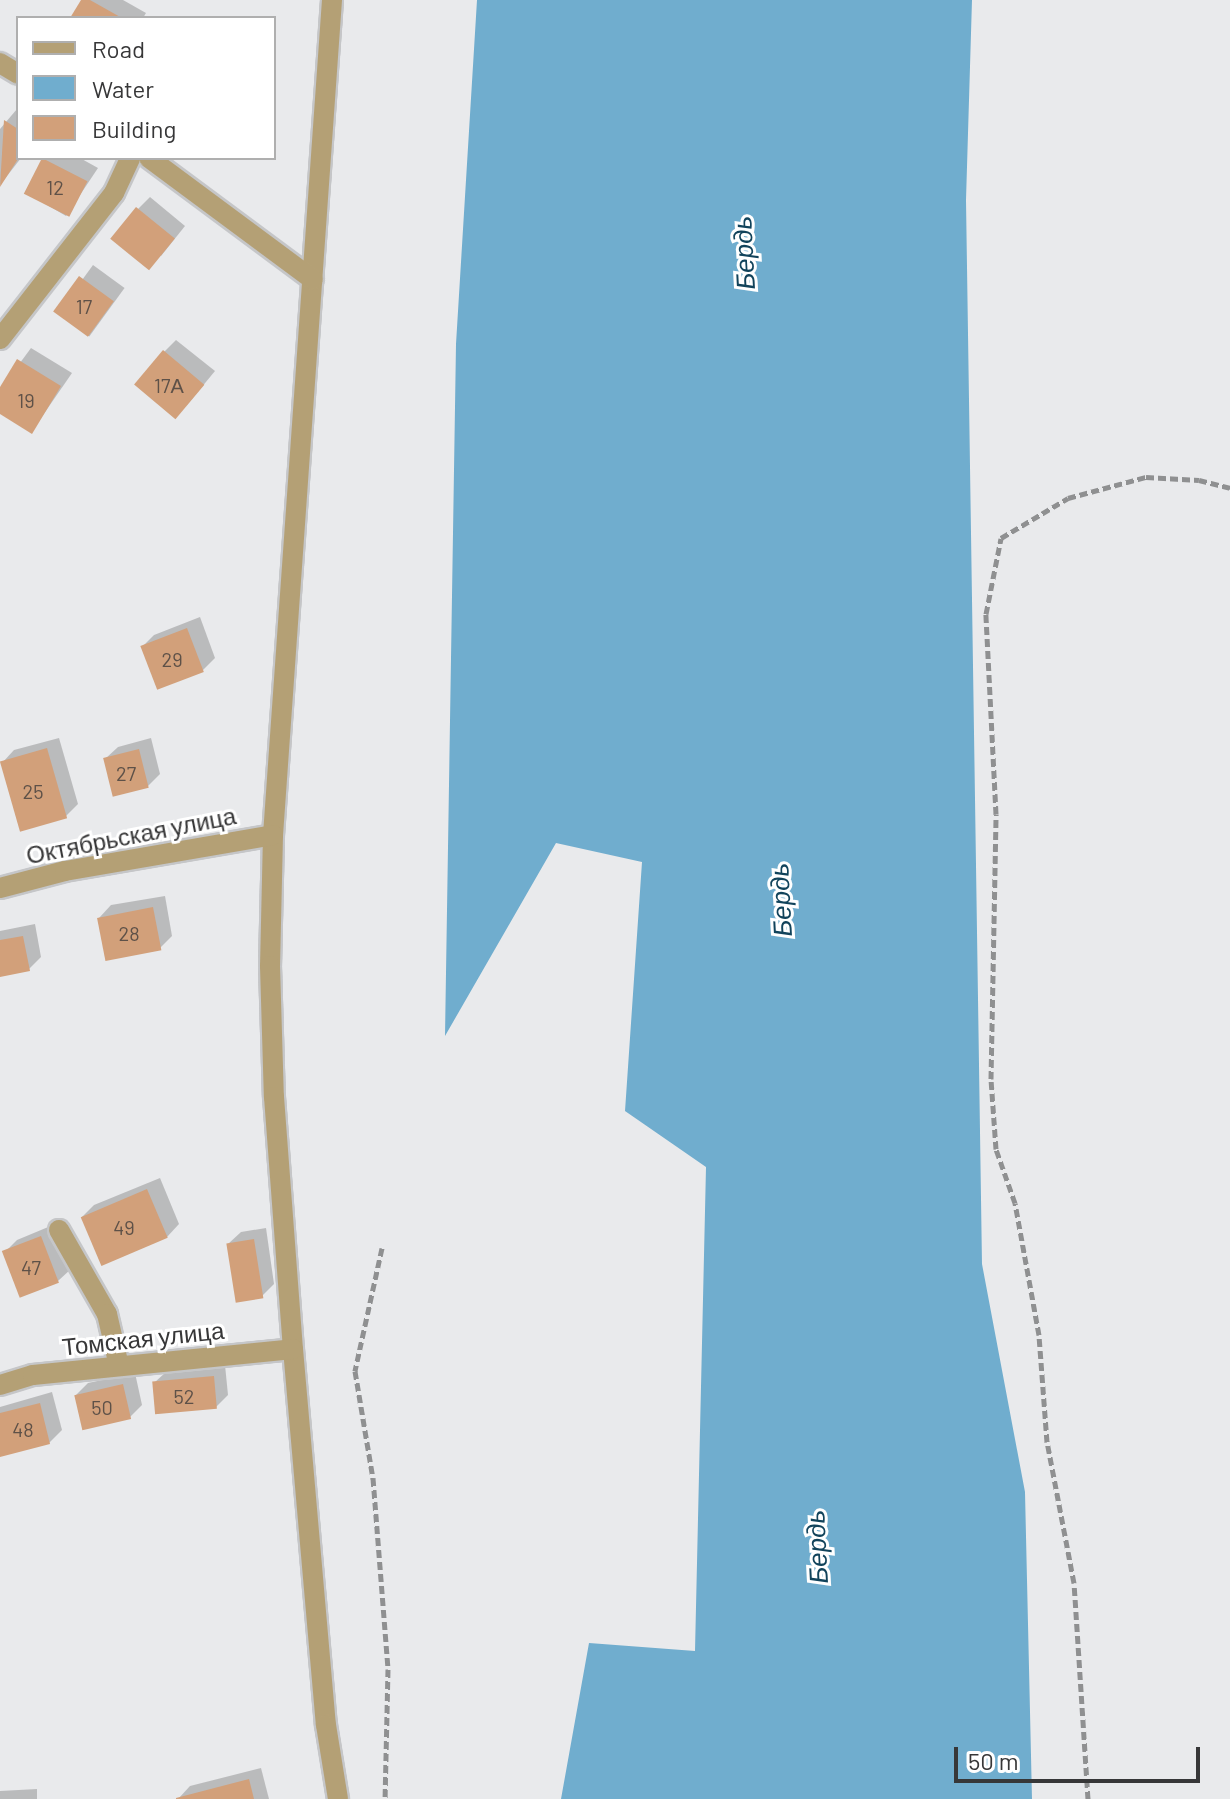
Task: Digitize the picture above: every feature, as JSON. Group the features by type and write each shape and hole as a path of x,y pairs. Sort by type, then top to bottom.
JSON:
{"street":[{"path":"332,0 273,835 274,1097 326,1725 338,1799"},
{"path":"0,339 114,193 129,160"},
{"path":"152,160 313,280"},
{"name":"Октябрьская улица","path":"0,888 65,871 273,835"},
{"path":"59,1230 107,1314 119,1366"},
{"name":"Томская улица","path":"0,1385 33,1375 293,1349"}],"path":[{"path":"1088,1799 1074,1583 1047,1442 1039,1335 1015,1203 996,1149 991,1079 996,814 986,614 1001,538 1068,498 1146,477 1199,480 1230,488"},
{"path":"382,1248 355,1371 373,1478 388,1669 385,1799"}],"water":[{"name":"Бердь","path":"477,0 972,0 966,200 982,1264 1025,1492 1032,1799 561,1799 589,1643 695,1651 706,1167 625,1111 642,862 556,843 445,1036 456,344"}],"building":[{"path":"81,0 90,0 118,16 71,16"},
{"path":"4,120 16,128 17,160 0,187"},
{"path":"41,160 87,181 69,217 24,194"},
{"path":"136,207 175,238 149,270 110,239"},
{"path":"79,276 114,301 88,337 53,312"},
{"path":"163,350 204,385 175,419 134,384"},
{"path":"17,359 61,386 32,434 0,414 0,387"},
{"path":"187,628 204,672 157,690 140,646"},
{"path":"47,748 67,818 20,832 0,761"},
{"path":"139,749 149,788 113,797 103,758"},
{"path":"153,907 161,950 105,961 97,918"},
{"path":"23,936 30,971 0,977 0,940"},
{"path":"147,1189 168,1238 101,1266 81,1217"},
{"path":"41,1236 59,1283 20,1298 2,1251"},
{"path":"254,1239 263,1298 236,1303 226,1243"},
{"path":"214,1376 217,1409 155,1414 152,1381"},
{"path":"123,1384 131,1419 82,1430 74,1395"},
{"path":"40,1403 50,1444 0,1457 0,1413"},
{"path":"249,1779 254,1799 176,1799 176,1798"}]}
